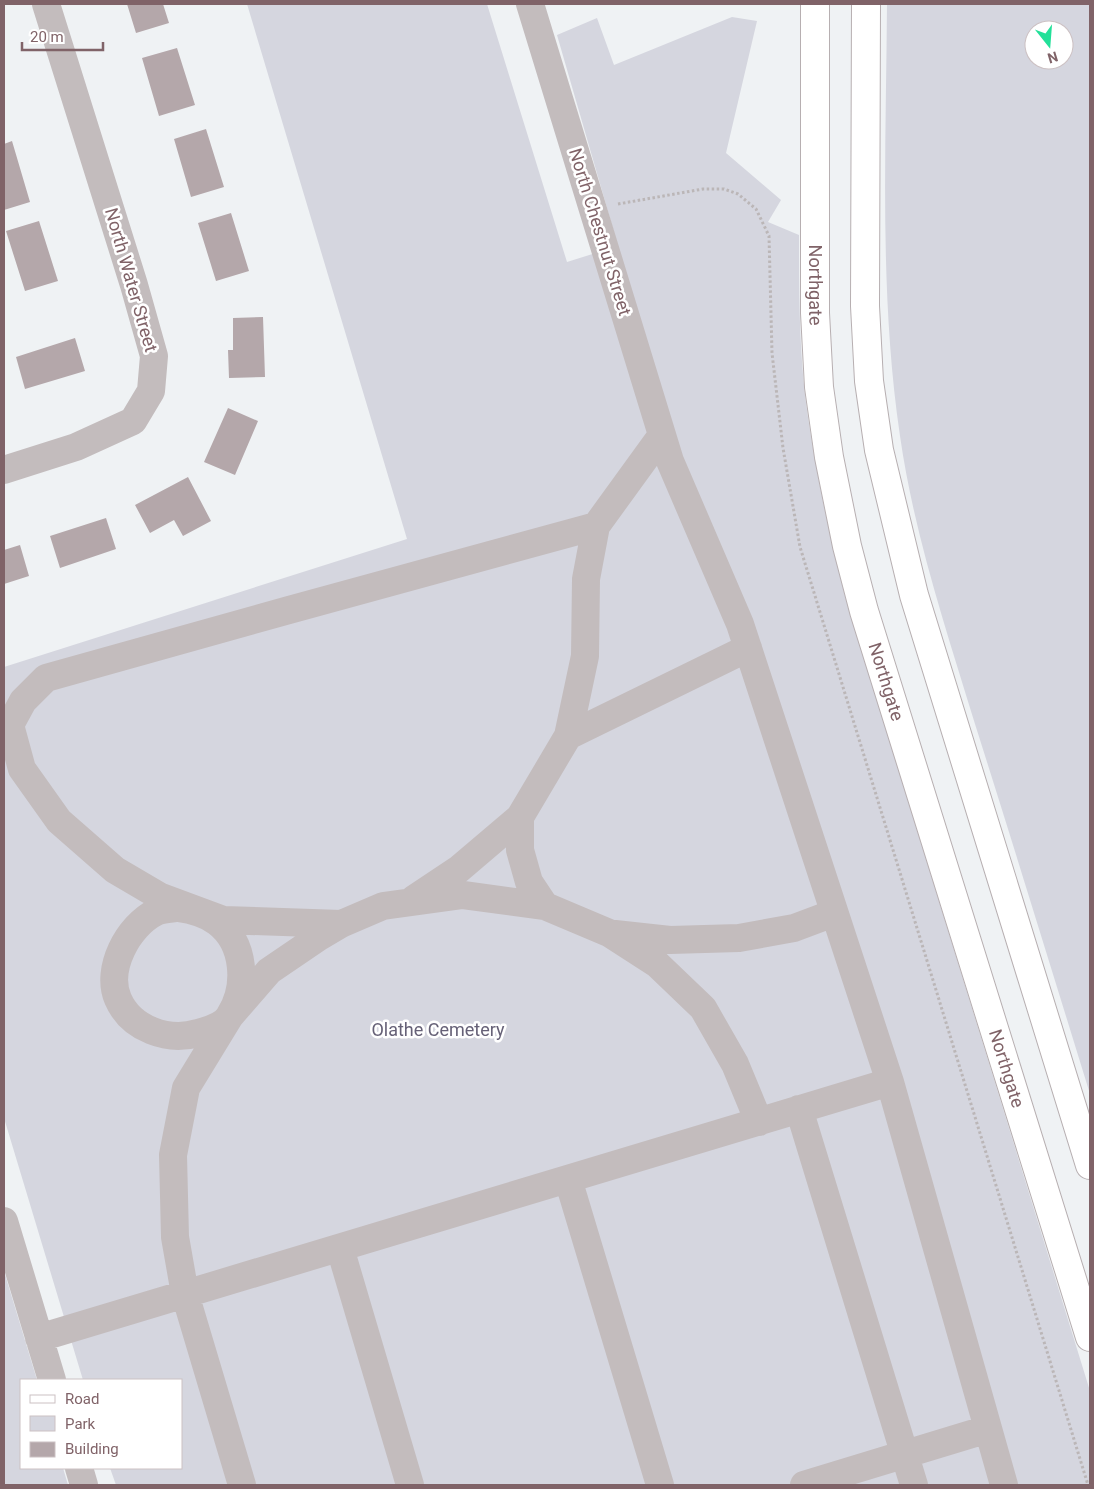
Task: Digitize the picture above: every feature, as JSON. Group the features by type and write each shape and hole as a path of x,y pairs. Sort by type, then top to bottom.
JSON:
{"main road":[{"name":"Northgate","path":"815,4 814,313 819,387 829,457 846,537 867,620 1090,1337"},
{"path":"866,4 866,306 870,381 879,450 914,595 1090,1165"}],"street":[{"name":"North Water Street","path":"4,470 76,448 133,421 151,391 154,356 134,285 46,4"},
{"name":"North Chestnut Street","path":"530,4 670,460 740,624 890,1082 1004,1485"},
{"path":"410,902 459,869 520,817 568,736 585,656 586,579 596,526 662,435"},
{"path":"341,924 223,920 161,897 115,870 59,821 22,769 10,725 23,701 46,678 596,526"},
{"path":"568,736 748,648"},
{"path":"520,817 520,850 529,882 545,906"},
{"path":"242,1485 185,1294 176,1237 173,1155 186,1088 230,1016 269,972 319,936 341,924 383,906 463,895 545,906 610,933 657,964 703,1008 735,1064 758,1122"},
{"path":"178,908 199,912 217,922 232,937 240,956 242,977 230,1016 211,1029 190,1036 168,1036 148,1030 130,1017 118,999 115,983 117,960 126,941 139,924 157,912 178,908"},
{"path":"610,933 670,940 739,938 794,928 834,913"},
{"path":"39,1338 890,1082"},
{"path":"799,1109 914,1485"},
{"path":"568,1179 660,1485"},
{"path":"4,1221 52,1379"},
{"path":"340,1248 410,1485"},
{"path":"804,1485 988,1430"},
{"path":"79,1469 84,1485"}],"path":[{"path":"593,208 703,189 724,189 738,194 756,209 769,236 772,353 783,448 800,547 1088,1485"}],"green space":[{"name":"Olathe Cemetery","path":"247,4 487,4 567,262 618,246 557,35 597,18 614,65 732,17 757,21 726,153 781,200 768,222 799,235 800,326 805,394 815,462 834,552 845,596 1090,1391 1090,1485 116,1485 110,1469 182,1469 182,1379 83,1379 4,1118 4,667 407,539"},
{"path":"887,4 1090,4 1090,1094 942,617 922,545 906,473 893,382 889,328 886,274"},
{"path":"4,1271 37,1379 20,1379 20,1469 63,1469 68,1485 4,1485"}],"building":[{"path":"127,4 163,4 169,23 136,33"},
{"path":"177,48 195,105 159,116 142,58"},
{"path":"206,129 224,187 191,197 174,139"},
{"path":"12,141 30,202 4,210 4,144"},
{"path":"231,213 249,271 216,281 198,223"},
{"path":"39,221 58,281 25,291 6,231"},
{"path":"263,317 265,377 229,378 228,350 233,350 233,318"},
{"path":"75,338 85,371 25,389 16,357"},
{"path":"228,408 258,421 235,475 204,462"},
{"path":"188,477 211,521 183,536 174,520 150,533 135,505"},
{"path":"106,518 116,549 60,568 50,536"},
{"path":"20,545 29,576 4,584 4,550"}]}
